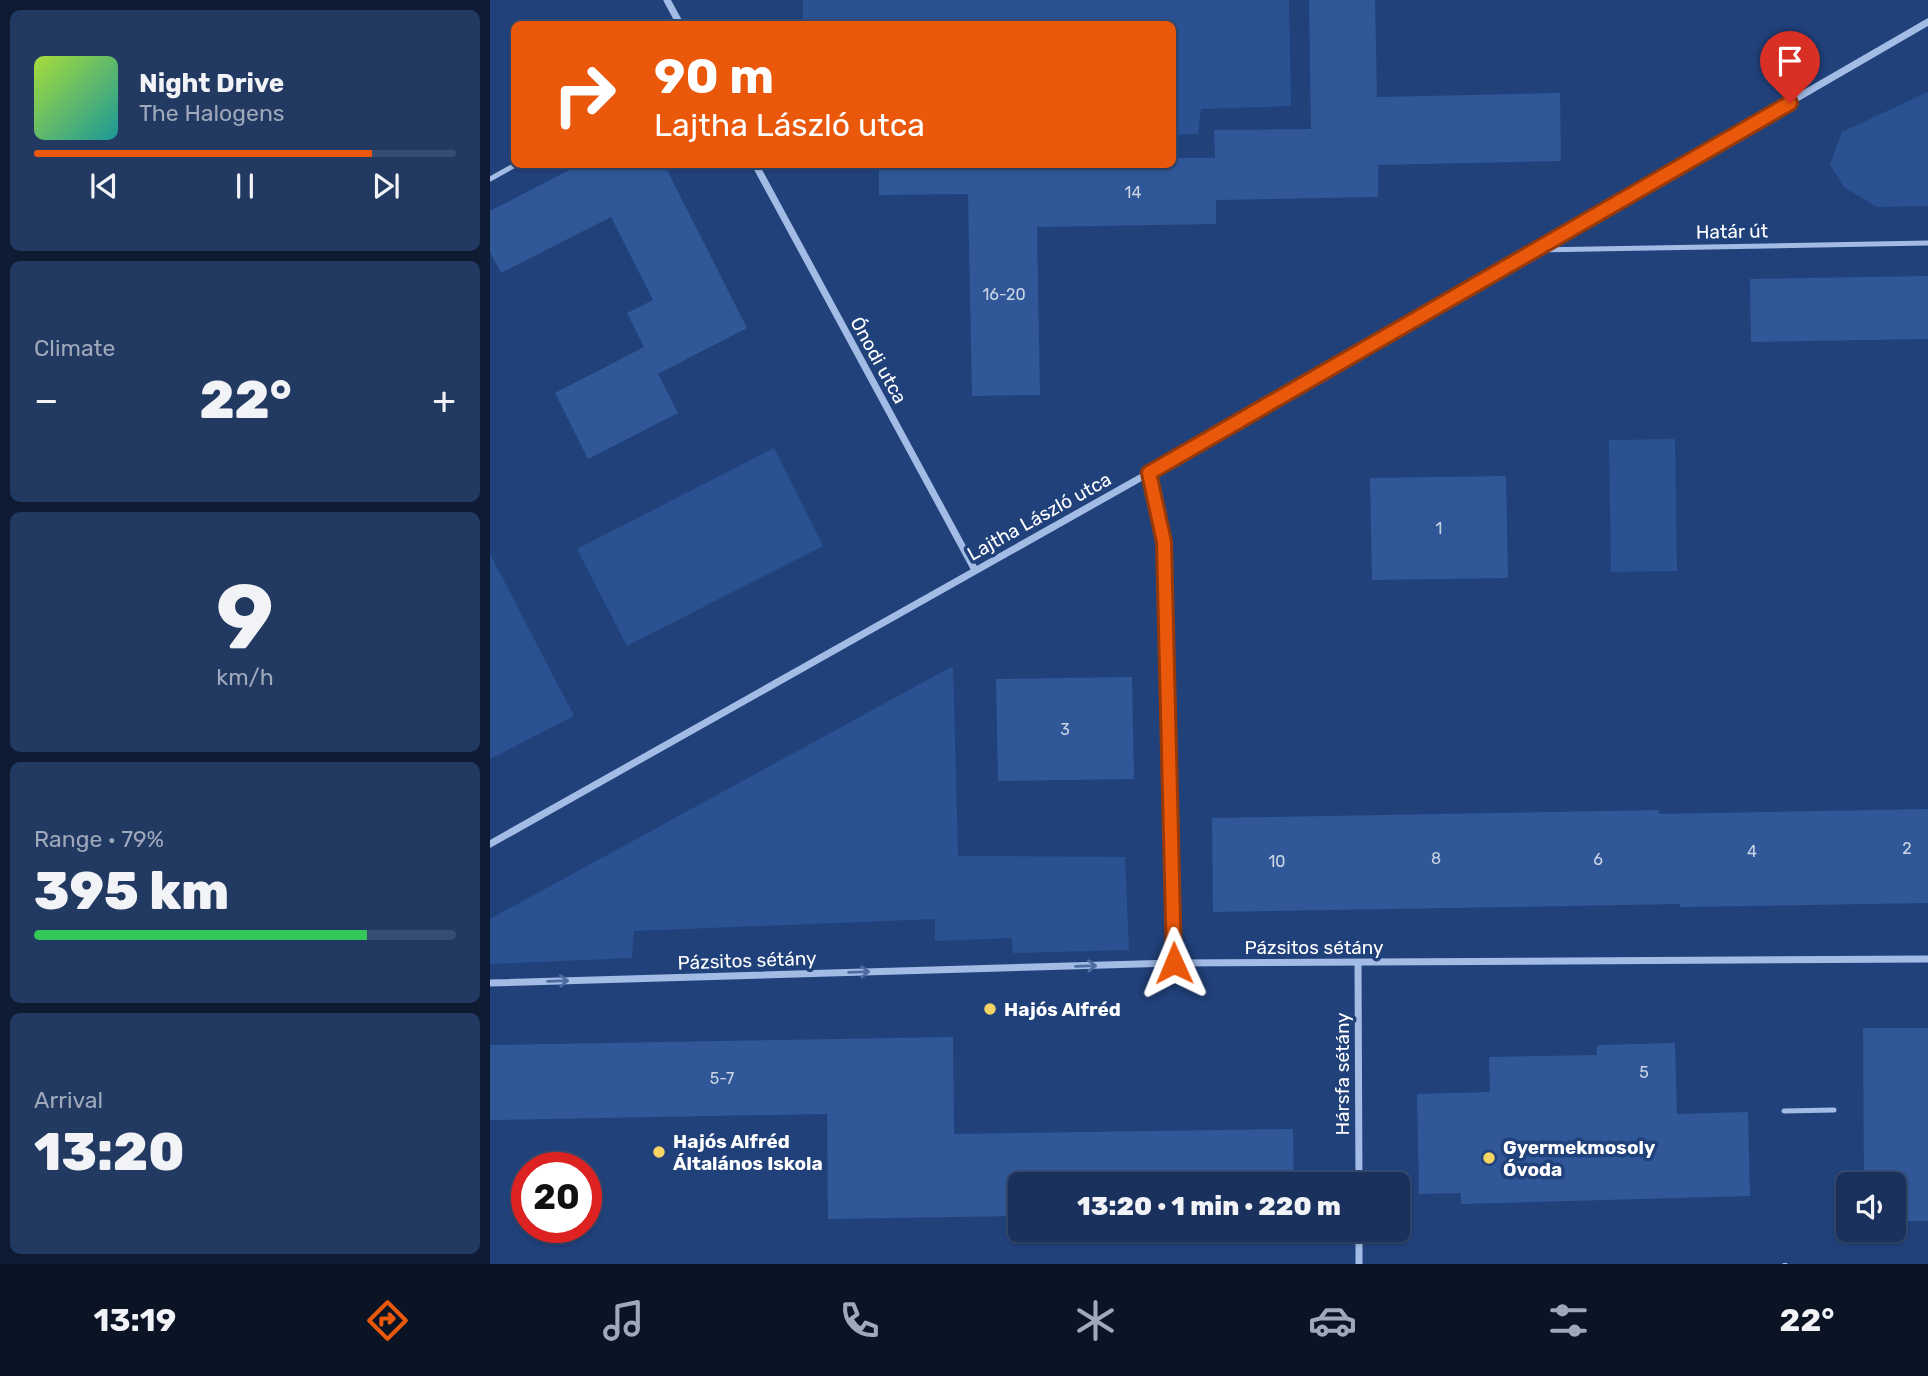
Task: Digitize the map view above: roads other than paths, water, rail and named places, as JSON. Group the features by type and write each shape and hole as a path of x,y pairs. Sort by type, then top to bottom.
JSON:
{"street":[{"path":"667,0 678,21"},
{"name":"Lajtha László utca","path":"490,844 1149,473 1928,22"},
{"name":"Ónodi utca","path":"757,168 975,570"},
{"name":"Pázsitos sétány","path":"490,983 1174,963 1928,959"},
{"name":"Hársfa sétány","path":"1358,962 1359,1172"},
{"path":"1359,1242 1359,1264"}],"lane":[{"path":"490,179 511,167"},
{"name":"Határ út","path":"1536,250 1928,243"},
{"path":"1149,473 1164,542 1174,963"},
{"path":"1784,1111 1834,1110"}],"place":[{"name":"Hajós Alfréd","path":"990,1009"},
{"name":"Hajós Alfréd Általános Iskola","path":"659,1152"},
{"name":"Gyermekmosoly Óvoda","path":"1489,1158"}]}
